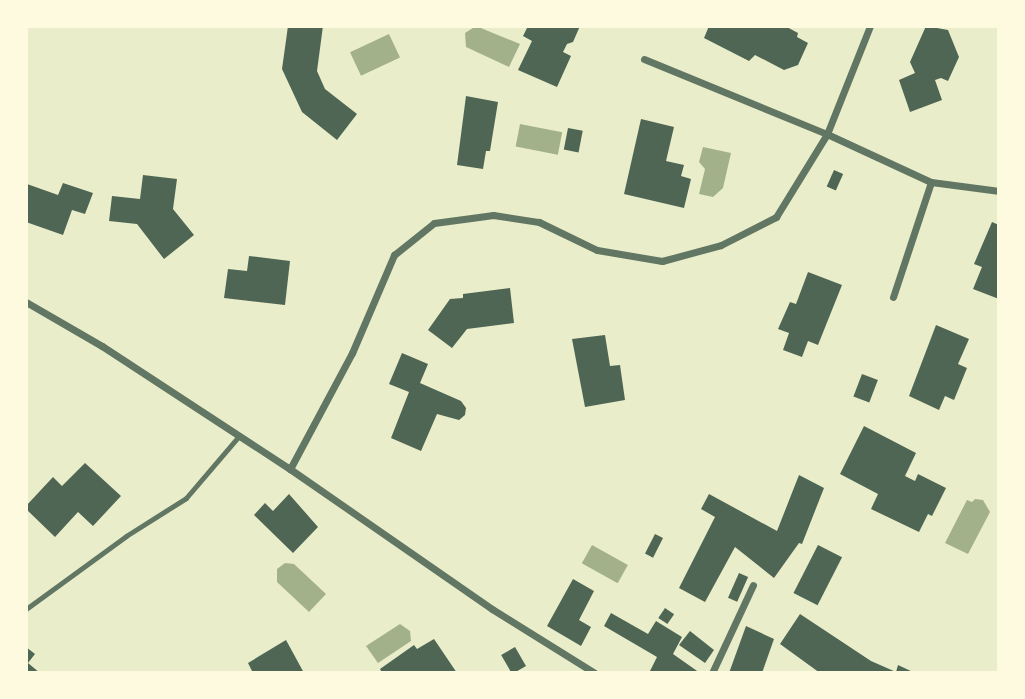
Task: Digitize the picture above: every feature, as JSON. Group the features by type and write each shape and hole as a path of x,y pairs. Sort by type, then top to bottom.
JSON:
{"street":[{"path":"290,469 352,353 394,255 433,223 494,215 539,222 597,250 662,261 721,245 776,217 827,134 870,26"},
{"path":"644,59 827,134 931,182 999,191"},
{"path":"893,297 931,182"},
{"path":"26,302 102,346 290,469 492,609 595,673"},
{"path":"712,673 753,585"}],"lane":[{"path":"26,609 125,536 186,498 239,436"}],"shaded area":[{"path":"476,26 520,44 509,67 466,47 465,33"},
{"path":"389,34 400,58 361,76 350,52"},
{"path":"520,124 562,132 558,155 516,147"},
{"path":"703,147 731,153 723,188 713,197 699,194 705,169 699,162"},
{"path":"975,499 983,500 990,512 968,554 945,543 967,500 972,502"},
{"path":"592,545 628,565 618,583 582,563"},
{"path":"285,563 294,564 326,594 309,612 277,582 277,569"},
{"path":"400,624 410,631 411,641 378,663 366,646"}],"building":[{"path":"288,26 323,26 317,71 325,89 357,114 337,140 302,112 282,69"},
{"path":"528,26 580,26 573,42 567,44 563,52 571,56 557,87 518,70 532,41 523,36"},
{"path":"709,26 785,26 808,43 798,65 784,70 755,55 749,61 704,38"},
{"path":"926,26 948,30 959,57 948,81 941,78 935,80 942,100 910,112 899,80 915,73 910,62"},
{"path":"466,96 498,102 490,151 486,151 483,169 457,165"},
{"path":"641,119 674,127 666,161 684,165 681,176 691,179 684,208 624,194"},
{"path":"568,128 583,131 579,152 564,150"},
{"path":"834,170 843,174 836,191 827,186"},
{"path":"143,175 177,179 173,209 194,235 164,259 137,224 109,221 112,196 140,199"},
{"path":"63,183 93,193 85,214 72,210 63,235 26,222 27,184 58,195"},
{"path":"992,222 999,225 999,299 973,289 982,267 974,264"},
{"path":"249,256 290,261 285,305 224,298 228,269 247,271"},
{"path":"808,272 842,285 818,345 808,341 802,357 783,350 789,333 778,329 790,302 796,304"},
{"path":"510,288 514,323 467,329 452,348 428,330 450,299 463,298 463,294"},
{"path":"936,325 969,339 958,364 967,368 954,400 945,396 939,410 909,396"},
{"path":"605,335 610,366 620,365 625,400 585,407 572,339"},
{"path":"402,353 428,364 420,383 461,401 466,408 465,415 459,420 437,414 421,451 391,438 409,392 389,384"},
{"path":"862,374 878,380 869,402 853,396"},
{"path":"864,426 916,453 905,476 915,481 918,474 946,488 932,516 928,514 919,532 871,509 878,494 840,474"},
{"path":"85,463 121,496 93,526 78,512 55,537 26,506 53,477 62,486"},
{"path":"799,475 824,488 802,544 799,543 774,578 735,547 705,602 679,588 715,517 701,509 709,494 777,531"},
{"path":"289,494 318,527 293,553 254,515 265,503 273,511"},
{"path":"655,534 663,538 653,558 645,554"},
{"path":"818,545 842,557 818,605 793,593"},
{"path":"739,573 748,577 737,602 728,598"},
{"path":"573,579 594,591 579,620 591,627 581,646 547,626"},
{"path":"665,608 674,614 667,624 658,618"},
{"path":"611,613 648,634 656,621 682,637 673,654 700,673 649,673 657,657 604,626"},
{"path":"800,614 871,661 896,672 898,665 915,673 820,673 780,644"},
{"path":"746,626 774,639 762,673 729,673"},
{"path":"690,631 714,650 705,663 679,645"},
{"path":"434,639 457,673 382,673 380,669 414,645 417,649"},
{"path":"286,640 304,673 253,673 248,663"},
{"path":"26,647 35,654 28,663 40,673 26,673"},
{"path":"515,647 526,666 512,673 501,655"}]}
